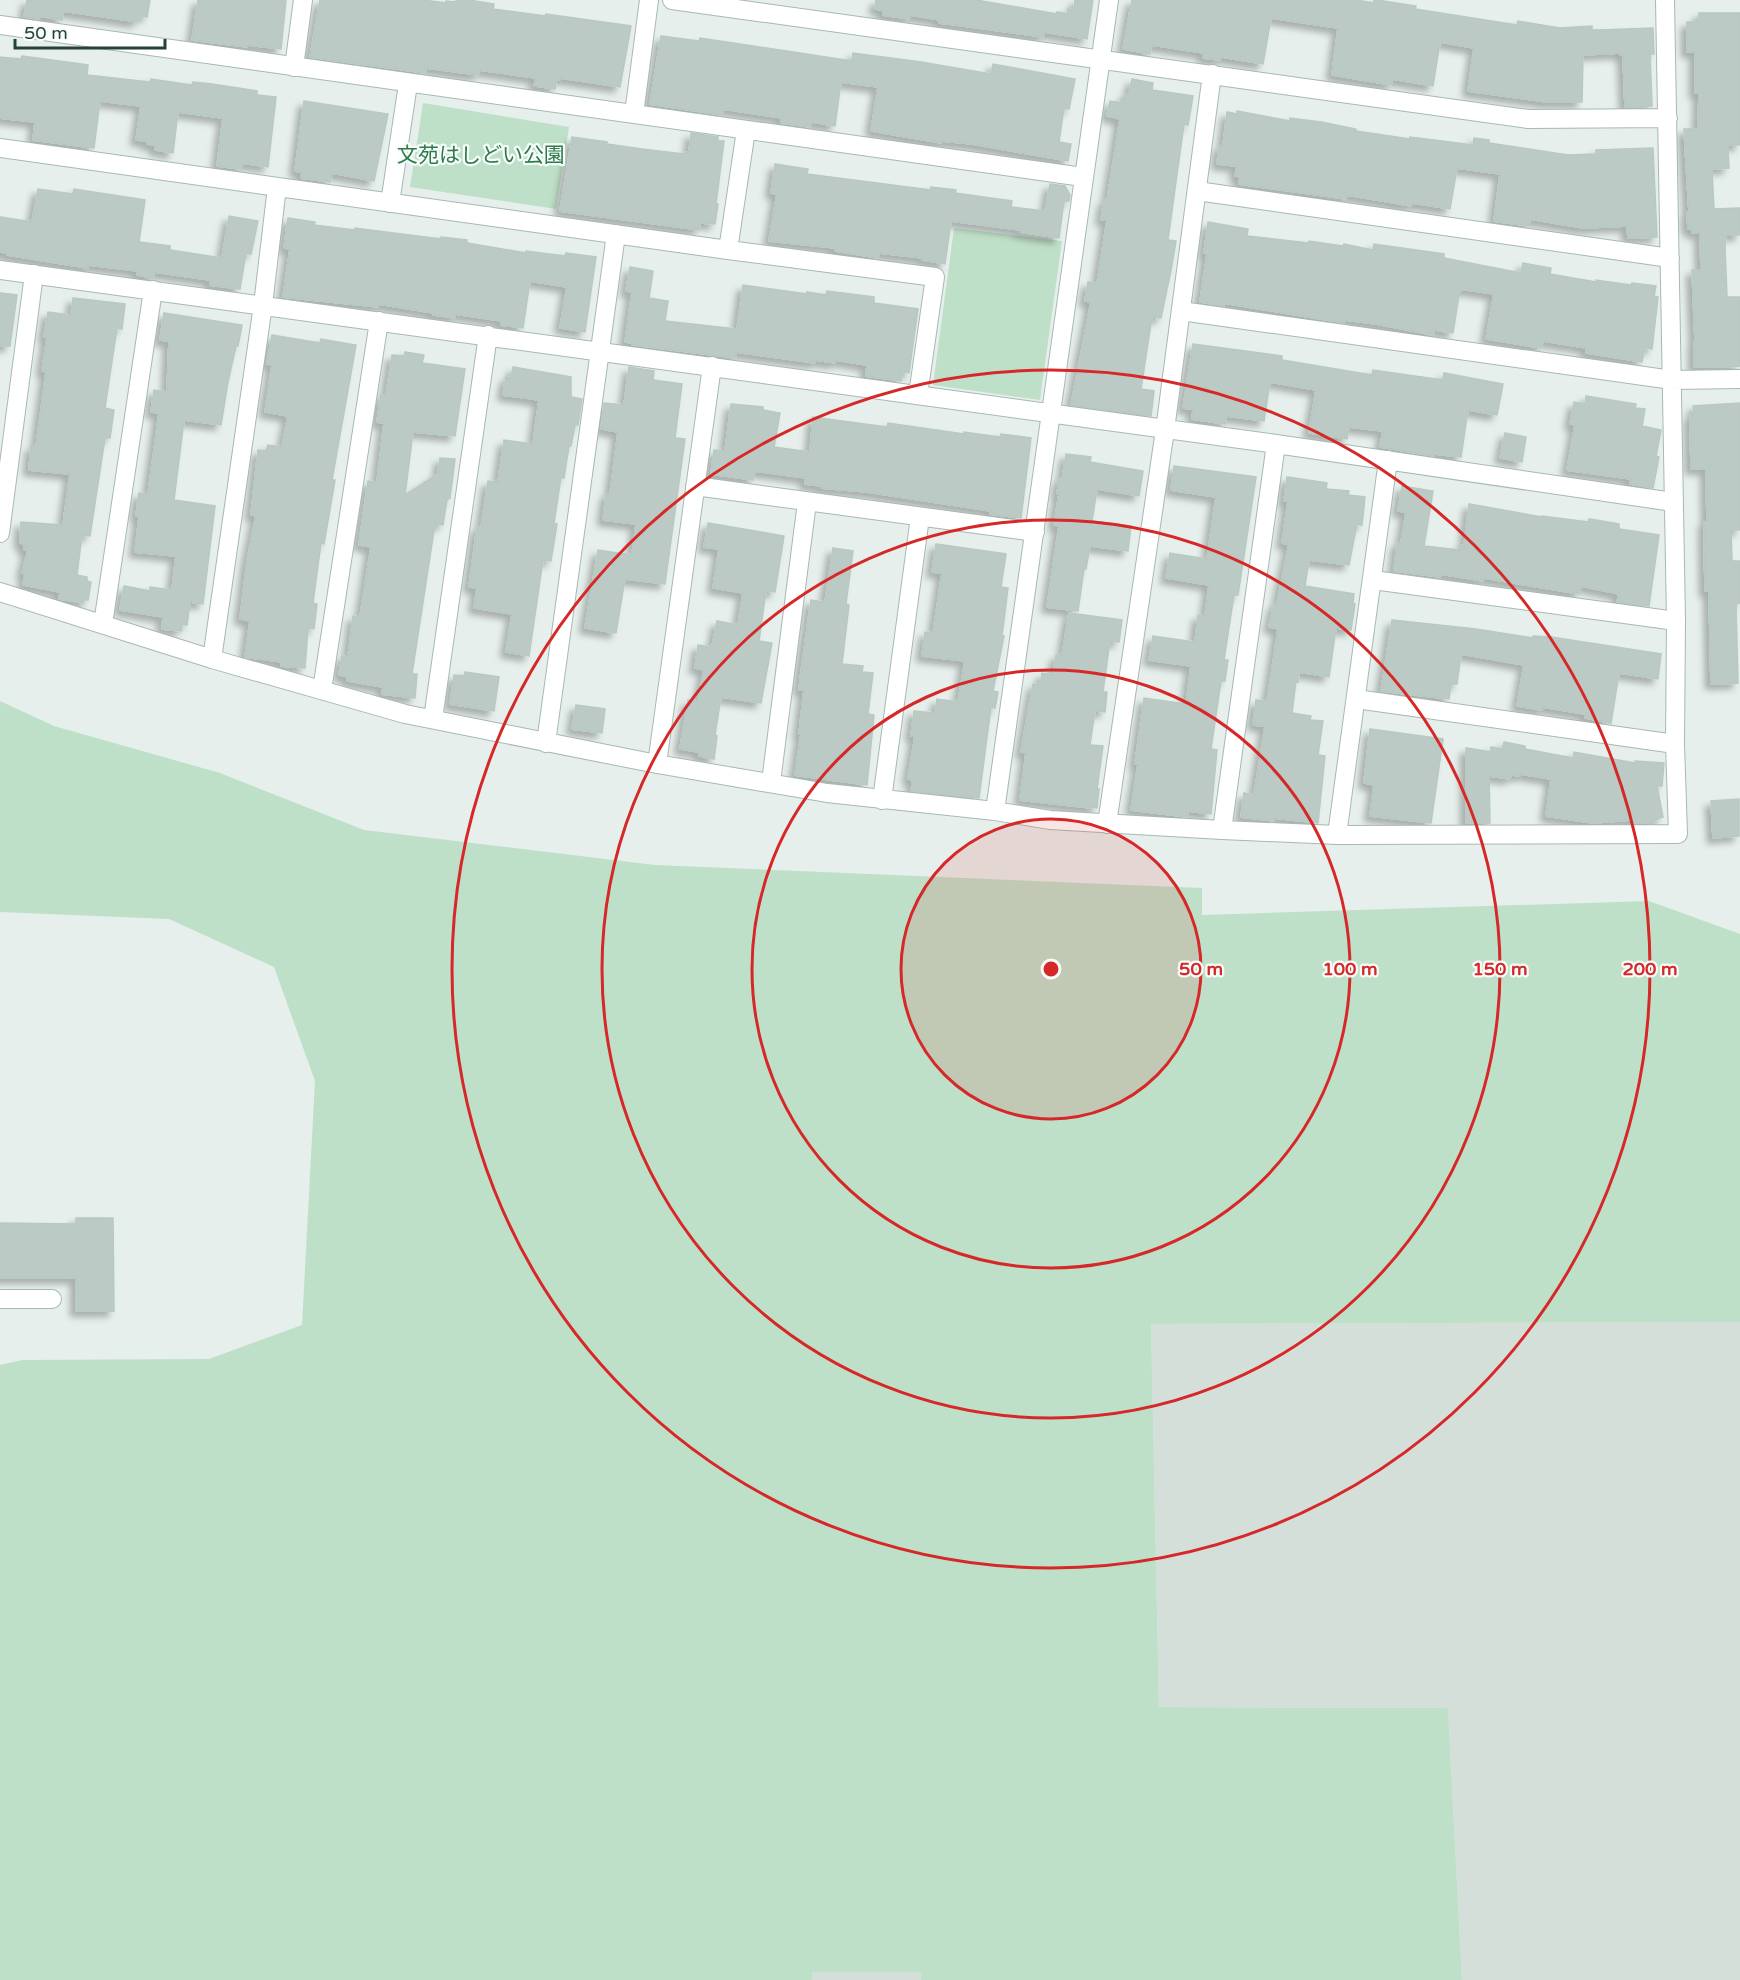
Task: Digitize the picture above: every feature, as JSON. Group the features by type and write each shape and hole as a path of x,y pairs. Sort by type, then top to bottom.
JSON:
{"street":[{"path":"294,68 303,0"},
{"path":"634,114 649,0"},
{"path":"672,0 1528,119 1668,118"},
{"path":"995,811 1109,0"},
{"path":"0,592 212,659 405,714 657,764 882,800 995,811 1050,820 1336,835 1678,834 1665,0"},
{"path":"0,26 1083,177"},
{"path":"1107,824 1165,430 1212,74"},
{"path":"390,203 408,84"},
{"path":"728,250 746,130"},
{"path":"0,148 934,277 918,395"},
{"path":"212,659 263,305 277,187"},
{"path":"1197,191 1670,258"},
{"path":"546,743 616,234"},
{"path":"0,270 1276,444 1673,502"},
{"path":"0,533 34,274"},
{"path":"103,624 153,290"},
{"path":"1180,311 1672,380 1740,379"},
{"path":"322,690 379,321"},
{"path":"432,719 488,335"},
{"path":"657,764 712,366"},
{"path":"1222,830 1276,444"},
{"path":"1336,835 1388,460"},
{"path":"695,486 1035,532"},
{"path":"771,782 807,502"},
{"path":"882,800 920,517"},
{"path":"1373,580 1676,621"},
{"path":"1356,699 1675,744"},
{"path":"0,1299 52,1299"}],"shaded area":[{"path":"1740,1322 1740,1980 1462,1980 1448,1708 1159,1707 1151,1324"},
{"path":"811,1972 921,1972 921,1980 812,1980"}],"green space":[{"name":"文苑はしどい公園","path":"423,103 569,127 556,209 410,187"},
{"path":"954,228 1062,241 1040,400 933,385"},
{"path":"0,701 54,726 220,773 364,830 655,865 1202,888 1202,915 1649,901 1740,934 1740,1322 1151,1324 1159,1707 1448,1708 1462,1980 921,1980 921,1972 812,1972 812,1980 0,1980 0,1365 22,1360 209,1359 302,1325 315,1081 274,967 169,919 0,912"}],"building":[{"path":"27,0 150,0 147,17 139,15 138,22 63,11 62,20 40,16 39,19 24,17"},
{"path":"198,0 286,0 281,49 192,40"},
{"path":"320,0 423,0 446,3 446,1 469,0 494,4 493,9 631,26 620,87 560,78 556,80 555,89 534,86 536,78 479,70 478,75 426,68 425,73 310,57"},
{"path":"876,0 976,0 1068,14 1068,9 1074,10 1075,0 1093,0 1087,39 1044,32 1043,37 939,23 940,20 910,15 909,19 883,15 883,10 875,9"},
{"path":"1132,0 1356,0 1374,3 1374,0 1377,0 1416,6 1415,9 1517,25 1518,21 1560,28 1592,26 1592,30 1653,28 1654,54 1650,54 1652,106 1625,107 1623,55 1620,53 1583,55 1582,102 1547,102 1468,91 1474,48 1440,42 1433,86 1392,79 1391,85 1332,75 1338,28 1271,18 1263,64 1221,57 1220,60 1203,58 1204,53 1152,45 1150,54 1123,49"},
{"path":"1699,13 1740,13 1740,145 1728,145 1729,168 1712,169 1714,209 1740,208 1740,235 1726,235 1725,247 1727,297 1740,297 1740,366 1694,367 1692,270 1701,270 1700,232 1692,233 1692,229 1688,229 1684,129 1698,129 1699,93 1695,93 1695,52 1687,52 1687,22 1699,22"},
{"path":"661,36 699,41 700,38 852,61 853,53 991,74 993,64 1075,79 1069,109 1064,108 1059,142 1071,144 1068,161 972,144 942,141 941,143 871,131 878,87 841,82 835,126 811,122 810,127 781,123 782,118 723,109 722,115 650,104"},
{"path":"22,56 88,65 87,75 150,82 151,79 192,85 193,82 212,84 257,91 257,95 276,97 268,167 242,163 241,169 217,166 223,118 178,112 173,153 155,150 156,145 136,140 141,106 100,101 94,148 33,140 35,122 0,118 0,57 21,59"},
{"path":"1132,79 1153,83 1152,90 1193,96 1188,125 1184,124 1168,240 1176,241 1171,270 1161,318 1152,317 1141,389 1154,391 1151,416 1071,405 1091,302 1085,301 1088,282 1097,284 1107,220 1101,220 1104,200 1107,201 1120,119 1107,116 1110,101 1123,103 1125,94 1129,94"},
{"path":"304,101 388,114 374,181 332,173 330,182 301,178 302,172 295,171"},
{"path":"1237,111 1290,121 1290,118 1321,122 1356,129 1356,131 1410,139 1410,137 1473,145 1474,138 1489,140 1489,143 1568,155 1596,154 1596,150 1653,148 1657,237 1628,238 1627,226 1583,228 1530,219 1529,226 1494,221 1500,174 1457,168 1450,209 1412,203 1411,206 1347,195 1346,199 1239,184 1240,177 1235,176 1237,166 1217,164 1219,146 1223,146 1227,112 1237,114"},
{"path":"691,133 718,137 718,141 724,141 715,224 700,223 699,230 560,211 572,137 684,154 689,152"},
{"path":"775,164 808,169 807,174 931,190 931,187 956,190 955,193 1012,201 1011,207 1045,211 1050,184 1065,186 1070,195 1069,201 1064,201 1059,238 1020,232 1020,230 951,221 945,264 922,260 923,258 879,253 878,258 835,251 836,248 769,241 777,194 771,193"},
{"path":"38,189 73,194 74,189 145,200 139,242 170,246 170,250 222,258 229,216 258,221 251,254 246,253 240,289 210,285 210,280 154,272 153,278 137,275 138,271 88,265 88,268 0,252 0,217 32,222"},
{"path":"288,218 315,222 314,225 467,240 467,243 526,253 526,251 565,256 566,253 596,257 585,332 560,328 567,287 530,281 523,328 501,325 502,321 455,314 455,318 433,315 434,313 378,304 378,307 283,297 290,249 284,248"},
{"path":"1208,222 1248,229 1247,236 1343,246 1344,244 1373,250 1374,244 1444,254 1444,258 1521,273 1523,263 1551,268 1550,274 1596,282 1596,280 1656,286 1654,296 1658,297 1652,349 1645,347 1642,362 1586,353 1587,348 1543,341 1541,348 1486,339 1494,294 1460,289 1453,333 1434,330 1434,335 1376,324 1345,320 1344,323 1224,303 1224,306 1200,302 1207,254 1204,253"},
{"path":"630,267 653,271 649,298 668,301 665,321 737,329 743,285 807,294 807,292 826,295 827,291 874,297 874,303 918,309 909,373 903,372 901,381 866,376 867,365 835,360 835,363 815,360 815,363 736,352 736,358 632,345 633,343 625,342 632,292 626,291"},
{"path":"0,293 17,295 10,346 0,346"},
{"path":"73,298 125,304 122,329 117,328 105,408 114,410 110,438 105,438 90,536 82,535 77,575 87,577 87,581 91,582 88,600 84,600 83,603 59,599 60,592 23,585 25,574 22,573 28,550 24,550 24,544 20,543 21,522 63,525 70,474 29,470 31,446 36,447 46,372 42,371 48,312 71,315"},
{"path":"164,313 242,325 228,382 221,425 184,420 174,500 215,506 203,604 190,602 187,625 182,624 181,631 162,629 163,617 120,610 124,586 150,591 150,587 172,590 176,556 135,552 139,493 148,494 159,413 151,412 154,390 167,392 169,341 160,340"},
{"path":"272,335 320,343 321,339 356,345 332,480 335,480 324,544 321,543 313,603 317,604 314,629 308,628 305,668 281,666 282,662 245,657 250,621 240,619 247,561 256,516 251,515 258,450 266,451 268,445 282,447 288,416 265,412 272,365 267,364"},
{"path":"1193,344 1282,356 1282,360 1372,375 1373,370 1443,380 1444,373 1503,384 1497,415 1468,410 1461,457 1434,454 1434,456 1380,447 1383,431 1349,427 1347,439 1309,433 1316,390 1270,382 1264,421 1226,416 1225,424 1192,419 1193,409 1183,408"},
{"path":"405,352 424,355 422,363 465,369 455,436 413,432 405,495 438,474 440,458 455,459 450,498 447,500 443,525 435,524 412,674 417,674 415,698 382,694 383,687 347,681 348,677 339,675 342,656 348,657 353,616 360,617 371,547 359,545 368,481 377,482 384,423 377,422 381,395 386,396 392,355 404,356"},
{"path":"513,367 571,377 571,397 582,399 578,425 575,425 571,446 569,446 564,478 561,477 551,561 543,560 529,656 506,652 512,614 474,608 477,588 469,587 477,527 481,528 488,481 498,482 504,440 533,444 539,400 503,395 506,377 511,378"},
{"path":"629,367 654,371 653,380 682,384 675,438 685,439 665,584 625,579 616,633 585,628 598,550 632,555 636,524 603,520 606,494 610,494 618,432 601,429 604,403 624,405"},
{"path":"1586,396 1636,404 1635,408 1645,409 1642,426 1661,430 1653,488 1630,484 1631,479 1567,470 1575,425 1570,424 1574,402 1585,404"},
{"path":"1740,403 1740,530 1731,530 1732,561 1740,561 1740,603 1736,604 1738,683 1711,684 1709,591 1705,591 1706,469 1691,469 1690,415 1694,415 1693,406"},
{"path":"731,404 763,407 763,410 780,413 774,447 810,452 813,417 887,427 888,423 964,434 964,432 1000,437 1001,434 1031,438 1021,518 990,514 991,511 867,492 821,488 821,486 805,484 806,478 755,471 753,480 711,474 714,450 725,451"},
{"path":"1505,433 1526,437 1522,462 1500,458"},
{"path":"1066,454 1091,457 1090,462 1143,471 1139,496 1097,489 1092,521 1131,526 1128,551 1090,546 1078,611 1047,607 1059,526 1054,525 1059,494 1057,494 1059,479 1062,480"},
{"path":"1174,466 1256,477 1238,595 1234,595 1224,660 1228,660 1225,681 1221,681 1211,749 1217,750 1211,814 1188,811 1187,817 1131,810 1144,698 1186,704 1191,666 1149,660 1153,636 1195,642 1198,615 1205,616 1209,585 1166,578 1170,553 1207,559 1216,497 1171,490"},
{"path":"1287,477 1327,483 1326,489 1349,491 1348,495 1365,497 1362,525 1357,524 1349,565 1309,560 1305,586 1354,594 1353,603 1355,604 1351,630 1336,628 1329,677 1299,672 1298,682 1296,681 1292,713 1311,716 1310,720 1323,721 1318,755 1325,756 1318,823 1241,817 1244,793 1254,795 1265,726 1253,725 1256,700 1267,702 1278,629 1269,627 1274,604 1277,604 1289,544 1282,543 1288,501 1284,501"},
{"path":"1402,486 1433,491 1424,546 1460,550 1461,545 1464,546 1469,504 1542,517 1589,522 1589,519 1619,524 1619,529 1659,535 1649,606 1617,602 1619,594 1581,586 1579,594 1484,578 1483,581 1440,574 1440,577 1394,571 1397,543 1401,543 1406,512 1398,511"},
{"path":"708,523 784,536 775,592 766,591 759,641 772,643 761,703 721,697 714,759 699,756 699,752 680,749 688,700 698,701 704,670 695,668 698,645 712,647 717,621 738,625 743,593 713,588 719,549 704,547"},
{"path":"936,544 1006,554 1001,587 1008,588 1002,636 1004,636 993,691 998,692 995,708 991,707 979,798 911,791 913,780 908,779 915,736 911,736 914,711 935,713 937,699 958,702 965,661 922,656 925,632 933,633 942,573 932,572"},
{"path":"833,548 853,551 846,604 849,605 842,664 863,666 862,672 873,673 868,714 874,715 867,785 795,775 804,690 799,690 811,600 825,602"},
{"path":"1069,613 1122,620 1119,642 1110,641 1103,692 1107,692 1105,712 1095,711 1090,745 1103,746 1097,789 1099,789 1097,808 1020,800 1026,753 1021,752 1033,684 1040,685 1042,673 1053,675 1056,655 1062,656"},
{"path":"1392,620 1533,638 1533,636 1551,637 1661,654 1658,679 1619,673 1611,723 1585,718 1585,714 1542,707 1542,710 1517,706 1524,665 1461,654 1457,684 1451,684 1449,699 1381,691"},
{"path":"465,672 499,677 494,711 450,704 454,675 464,676"},
{"path":"576,705 605,709 602,733 572,729"},
{"path":"1370,729 1443,739 1431,823 1370,816 1374,785 1364,783"},
{"path":"1504,742 1525,746 1525,749 1573,758 1574,752 1635,763 1635,761 1664,763 1662,786 1657,786 1663,817 1647,823 1632,823 1632,820 1593,823 1546,816 1551,779 1520,774 1520,776 1511,775 1510,779 1489,776 1490,823 1466,823 1466,748 1491,752 1491,747 1502,749"},
{"path":"1739,799 1739,836 1713,838 1711,801"},
{"path":"76,1218 113,1218 114,1311 76,1311 76,1278 0,1278 0,1223 76,1224"}]}
